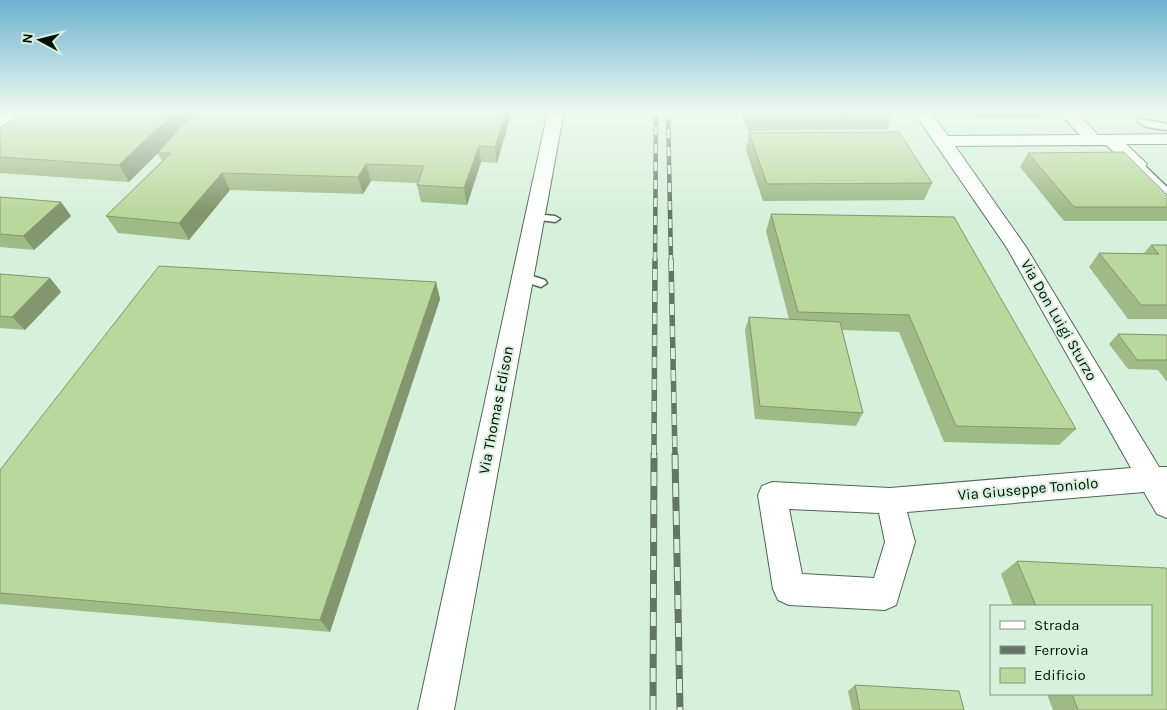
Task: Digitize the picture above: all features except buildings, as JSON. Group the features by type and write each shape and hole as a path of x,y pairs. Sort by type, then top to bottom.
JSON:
{"street":[{"name":"Via Thomas Edison","path":"436,710 545,218 553,144"},
{"name":"Via Don Luigi Sturzo","path":"945,144 1016,247 1159,479 1167,505"},
{"path":"1109,144 1138,164"},
{"name":"Via Giuseppe Toniolo","path":"890,501 900,542 885,594 790,589 772,495 890,501 1159,479"}],"lane":[{"path":"1138,164 1167,192"}],"railway":[{"path":"655,261 656,144"},
{"path":"669,144 671,261"},
{"path":"654,456 655,260"},
{"path":"671,260 675,456"},
{"path":"653,710 654,455"},
{"path":"675,455 680,710"}]}
